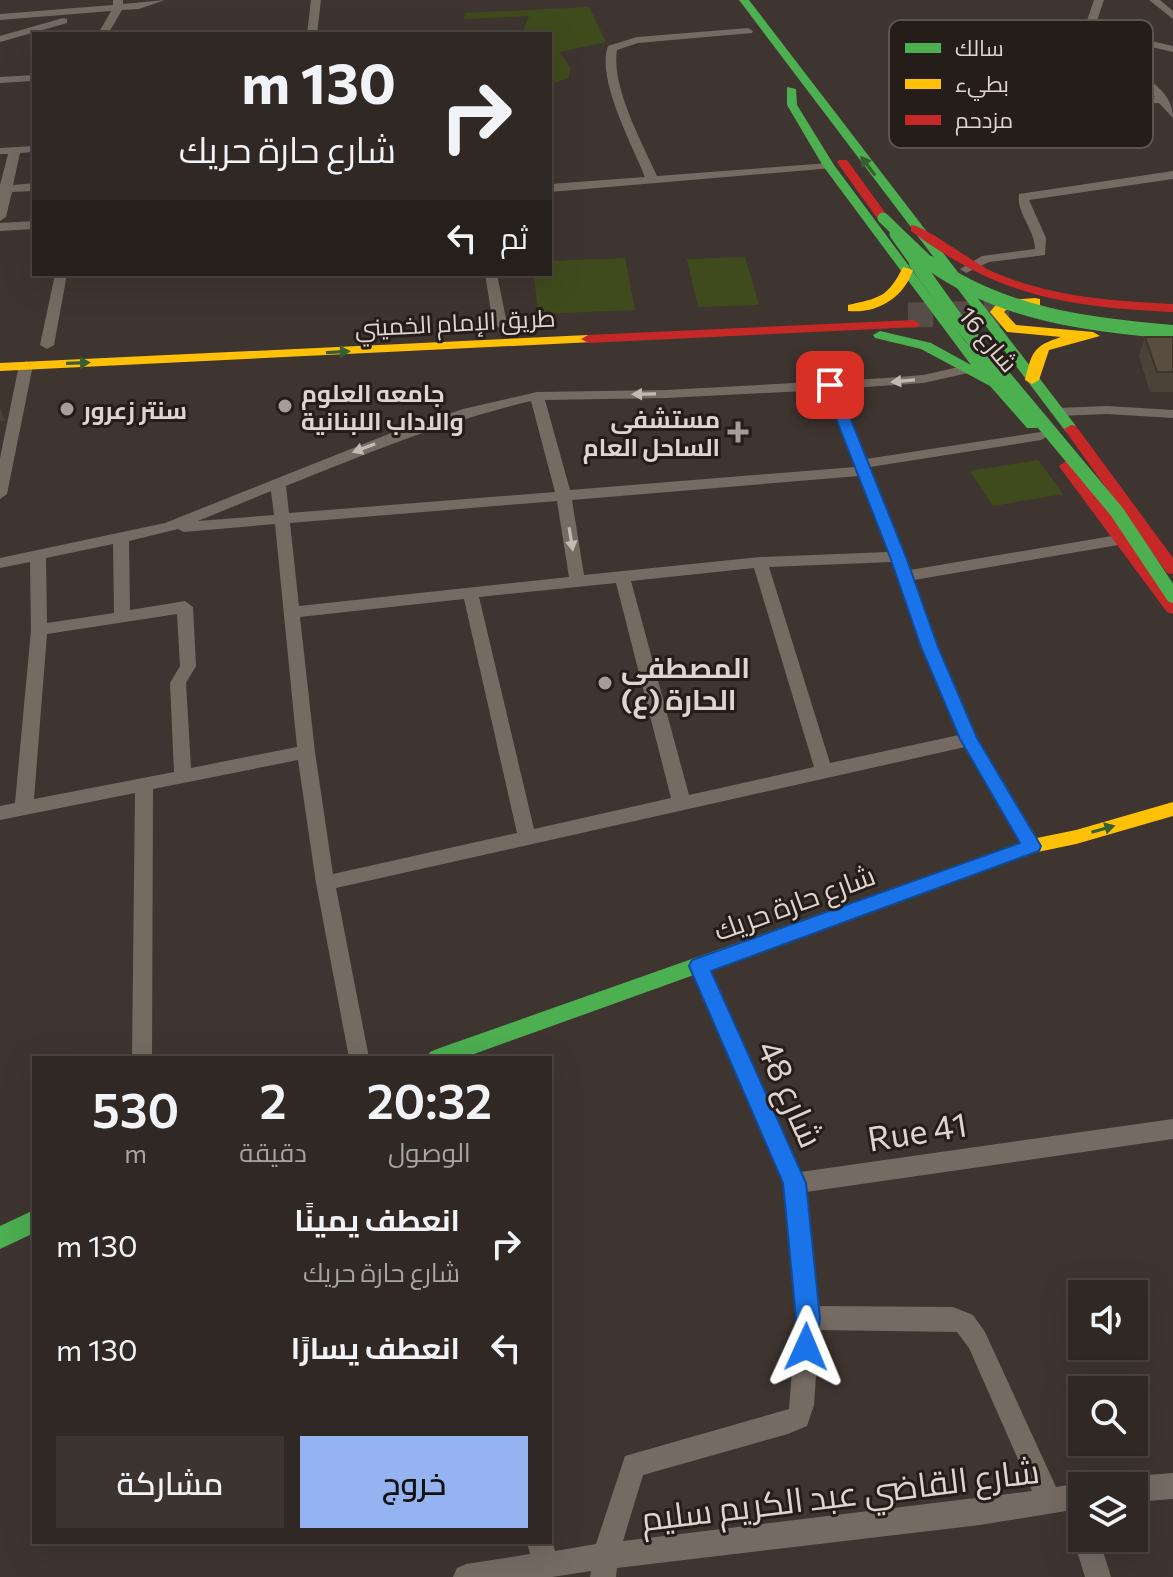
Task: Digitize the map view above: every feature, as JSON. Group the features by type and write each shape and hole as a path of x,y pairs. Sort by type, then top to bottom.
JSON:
{"main road":[{"path":"726,0 883,218 941,270 1007,303 1075,322 1173,332"},
{"path":"744,0 915,228 944,255 966,269 997,282 1050,297 1114,306"},
{"name":"شارع 16","path":"794,92 792,105 829,166 975,367 996,384 1046,442 1124,539 1173,608"},
{"name":"شارع 16","path":"883,218 956,319 1102,493 1173,596"},
{"name":"شارع 16","path":"915,228 1079,438 1171,563"},
{"path":"853,308 894,296 902,289 907,270"},
{"path":"1173,308 1024,302 1004,304 997,312 1007,326 1016,330 1173,339"},
{"path":"525,343 587,347 916,331 924,325 924,320 917,313 904,308 822,309"},
{"path":"1173,315 1014,318 1173,325"},
{"name":"طريق الإمام الخميني","path":"0,367 525,343 910,319 127,342"},
{"path":"464,330 509,323"},
{"path":"869,334 916,342 975,367"},
{"path":"1032,380 1037,359 1044,347 1060,340 1093,336"},
{"path":"239,357 245,338"},
{"path":"1046,442 1052,431 1064,430 1079,438"},
{"name":"شارع حارة حريك","path":"443,1056 1032,846 1086,818 1172,799"},
{"path":"4,1235 32,1222"}],"street":[{"path":"0,17 76,12 160,0"},
{"path":"312,32 316,0"},
{"path":"1092,20 1099,0"},
{"path":"1154,0 1173,16"},
{"path":"104,32 118,4"},
{"path":"0,39 71,19 76,12"},
{"path":"652,179 614,82 608,57 612,48 637,40 748,31"},
{"path":"1153,44 1173,49"},
{"path":"0,80 32,78"},
{"path":"1153,87 1168,107"},
{"path":"0,151 32,149"},
{"path":"0,217 3,189 15,150"},
{"path":"552,188 829,166"},
{"path":"966,269 986,259 1041,252 1041,239 1023,204 1023,197 1173,175"},
{"path":"3,189 32,187"},
{"path":"0,227 32,225"},
{"path":"47,345 61,276"},
{"path":"492,276 509,323"},
{"path":"0,494 26,365"},
{"path":"0,563 121,540 169,527 438,421 537,396 666,394 923,379 975,367"},
{"path":"830,385 930,647 969,739 1032,846"},
{"path":"537,396 564,497 577,580"},
{"path":"1057,412 1107,410 1173,414"},
{"path":"169,527 282,521 564,497 862,468 959,451 1046,442"},
{"path":"278,482 306,752 325,883 359,1056"},
{"path":"905,576 1124,539"},
{"path":"121,540 122,617"},
{"path":"24,808 39,630 38,557"},
{"path":"293,612 760,562 898,557"},
{"path":"760,562 824,772"},
{"path":"622,576 682,804"},
{"path":"470,592 527,838"},
{"path":"39,630 185,607 188,666 178,683 183,778"},
{"path":"325,883 969,739"},
{"path":"0,813 306,752"},
{"path":"142,1056 144,786"},
{"name":"شارع 48","path":"604,1566 634,1465 798,1417 802,1405 808,1318 794,1183 699,966"},
{"name":"Rue 41","path":"794,1183 1173,1129"},
{"path":"808,1318 953,1319 965,1323 1068,1496"},
{"path":"1148,1488 1173,1486"},
{"name":"شارع القاضي عبد الكريم سليم","path":"466,1577 543,1554 604,1566 1068,1498"},
{"path":"1090,1552 1098,1577"}],"green space":[{"path":"589,7 606,42 559,52 570,67 569,78 552,83 552,32 523,32 529,16 464,19 465,13"},
{"path":"745,257 759,305 698,307 687,259"},
{"path":"625,258 635,310 538,314 534,276 552,276 552,261"},
{"path":"1038,460 1063,494 993,506 970,471"}],"building":[{"path":"1145,337 1173,337 1173,372 1157,372"}],"tunnel":[{"path":"908,315 1013,313"}],"traffic: fast":[{"path":"744,0 1071,429"},
{"path":"791,89 792,105 829,166 959,343 1032,425"},
{"path":"883,218 932,265 988,296 1048,315 1110,326 1173,332"},
{"path":"895,234 956,319 1117,512 1173,596"},
{"path":"880,335 926,346 996,384"},
{"path":"443,1056 918,887"},
{"path":"0,1238 32,1222"}],"traffic: slow":[{"path":"853,308 887,298 899,287 907,270"},
{"path":"1035,302 1004,304 997,312 1012,329 1093,336"},
{"path":"1032,380 1037,359 1044,347 1076,337"},
{"path":"0,367 588,339"},
{"path":"918,887 1032,846 1076,837 1173,809"}],"traffic: jam":[{"path":"843,162 883,218"},
{"path":"915,228 976,269 1036,292 1100,303 1173,308"},
{"path":"588,339 913,324"},
{"path":"1071,429 1173,569"},
{"path":"1066,466 1173,608"}],"place":[{"name":"جامعه العلوم والاداب اللبنانية","path":"285,406"},
{"name":"سنتر زعرور","path":"67,409"},
{"name":"مستشفى الساحل العام","path":"738,432"},
{"name":"المصطفى الحارة (ع)","path":"605,683"}],"route":[{"path":"806,1347 808,1318 794,1183 699,966 1032,846 969,739 930,647 830,385"}]}
